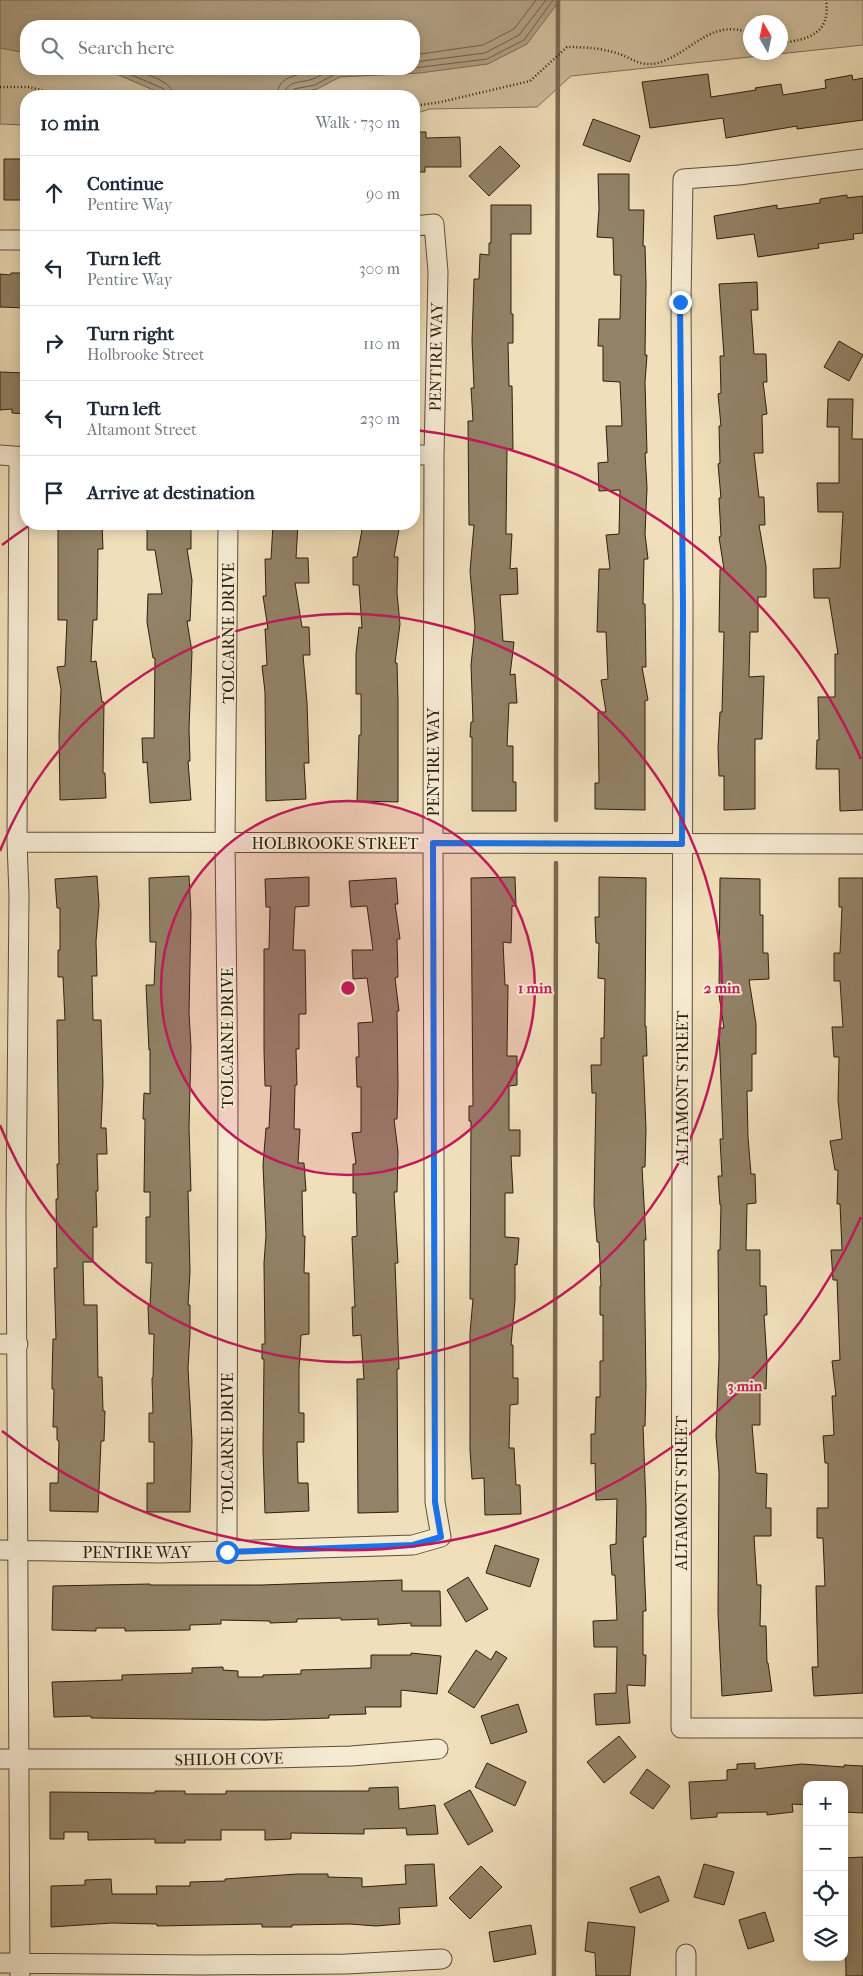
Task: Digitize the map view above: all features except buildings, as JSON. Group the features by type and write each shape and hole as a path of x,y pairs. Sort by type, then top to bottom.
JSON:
{"street":[{"name":"ALTAMONT STREET","path":"863,159 739,175 682,179 680,302 683,606 681,1728 863,1728"},
{"name":"PENTIRE WAY","path":"0,1550 160,1553 227,1552 413,1545 441,1537 435,1502 433,843 434,455 438,272 434,224 420,225"},
{"path":"0,240 20,240"},
{"path":"0,455 20,457"},
{"path":"420,455 434,455"},
{"path":"20,1970 19,1551 9,1344 8,1211 19,894 17,842 22,530"},
{"name":"TOLCARNE DRIVE","path":"227,1552 228,1114 226,843 228,530"},
{"name":"HOLBROOKE STREET","path":"17,842 863,844"},
{"name":"SHILOH COVE","path":"0,1758 237,1759 351,1756 438,1749"},
{"path":"686,1954 686,1976"},
{"path":"0,1963 20,1970 200,1965 346,1964 442,1959"}],"path":[{"path":"788,42 808,38 820,30 828,12 826,0"},
{"path":"420,105 530,81 567,47 614,52 640,64 663,61 718,30 738,28 743,30"},
{"path":"0,87 29,86 43,90"}],"shaded area":[{"path":"0,0 863,0 863,45 788,53 788,15 743,15 743,58 571,76 537,107 430,109 420,112 420,90 20,90 20,125 0,124"}],"water":[{"path":"0,0 560,0 527,44 488,64 420,73 420,20 20,20 20,52 0,48"},
{"path":"119,75 380,75 340,77 312,90 153,90"}],"waterway":[{"path":"556,820 558,0"},
{"path":"554,1976 556,863"}],"route":[{"path":"227,1552 413,1545 441,1537 435,1502 433,843 682,844 683,606 680,302"}]}
